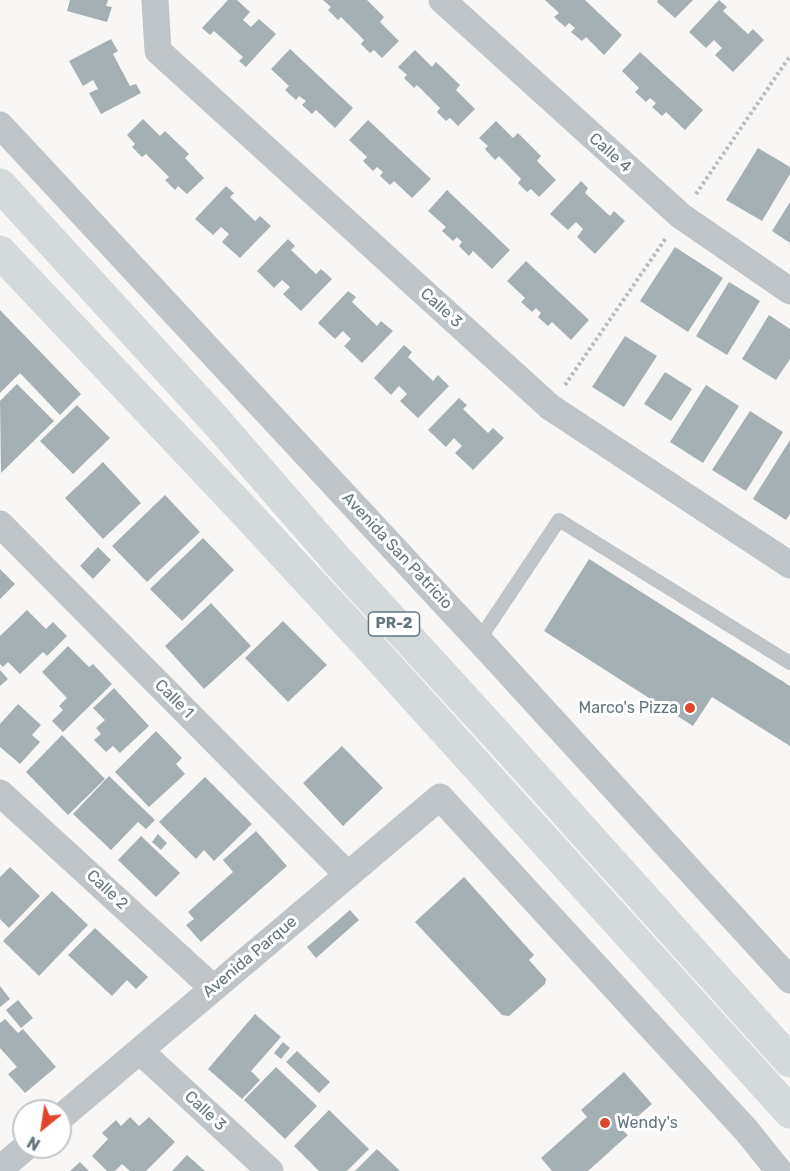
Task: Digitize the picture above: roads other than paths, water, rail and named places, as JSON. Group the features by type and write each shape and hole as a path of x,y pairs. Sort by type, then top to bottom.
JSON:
{"main road":[{"name":"PR-2","path":"0,185 790,1061"},
{"name":"PR-2","path":"0,252 370,647 790,1112"}],"street":[{"name":"Calle 3","path":"155,0 158,51 541,399 790,565"},
{"name":"Calle 4","path":"442,0 681,216 790,291"},
{"name":"Avenida San Patricio","path":"0,125 479,639 790,980"},
{"name":"Calle 1","path":"0,524 348,875"},
{"name":"Calle 2","path":"0,793 213,988"},
{"name":"Avenida Parque","path":"72,1108 441,797 746,1130 779,1171"},
{"name":"Calle 3","path":"140,1051 270,1171"},
{"path":"0,1169 12,1159"}],"lane":[{"path":"479,639 559,520 790,663"}],"place":[{"name":"Marco's Pizza","path":"690,708"},
{"name":"Wendy's","path":"605,1123"}]}
